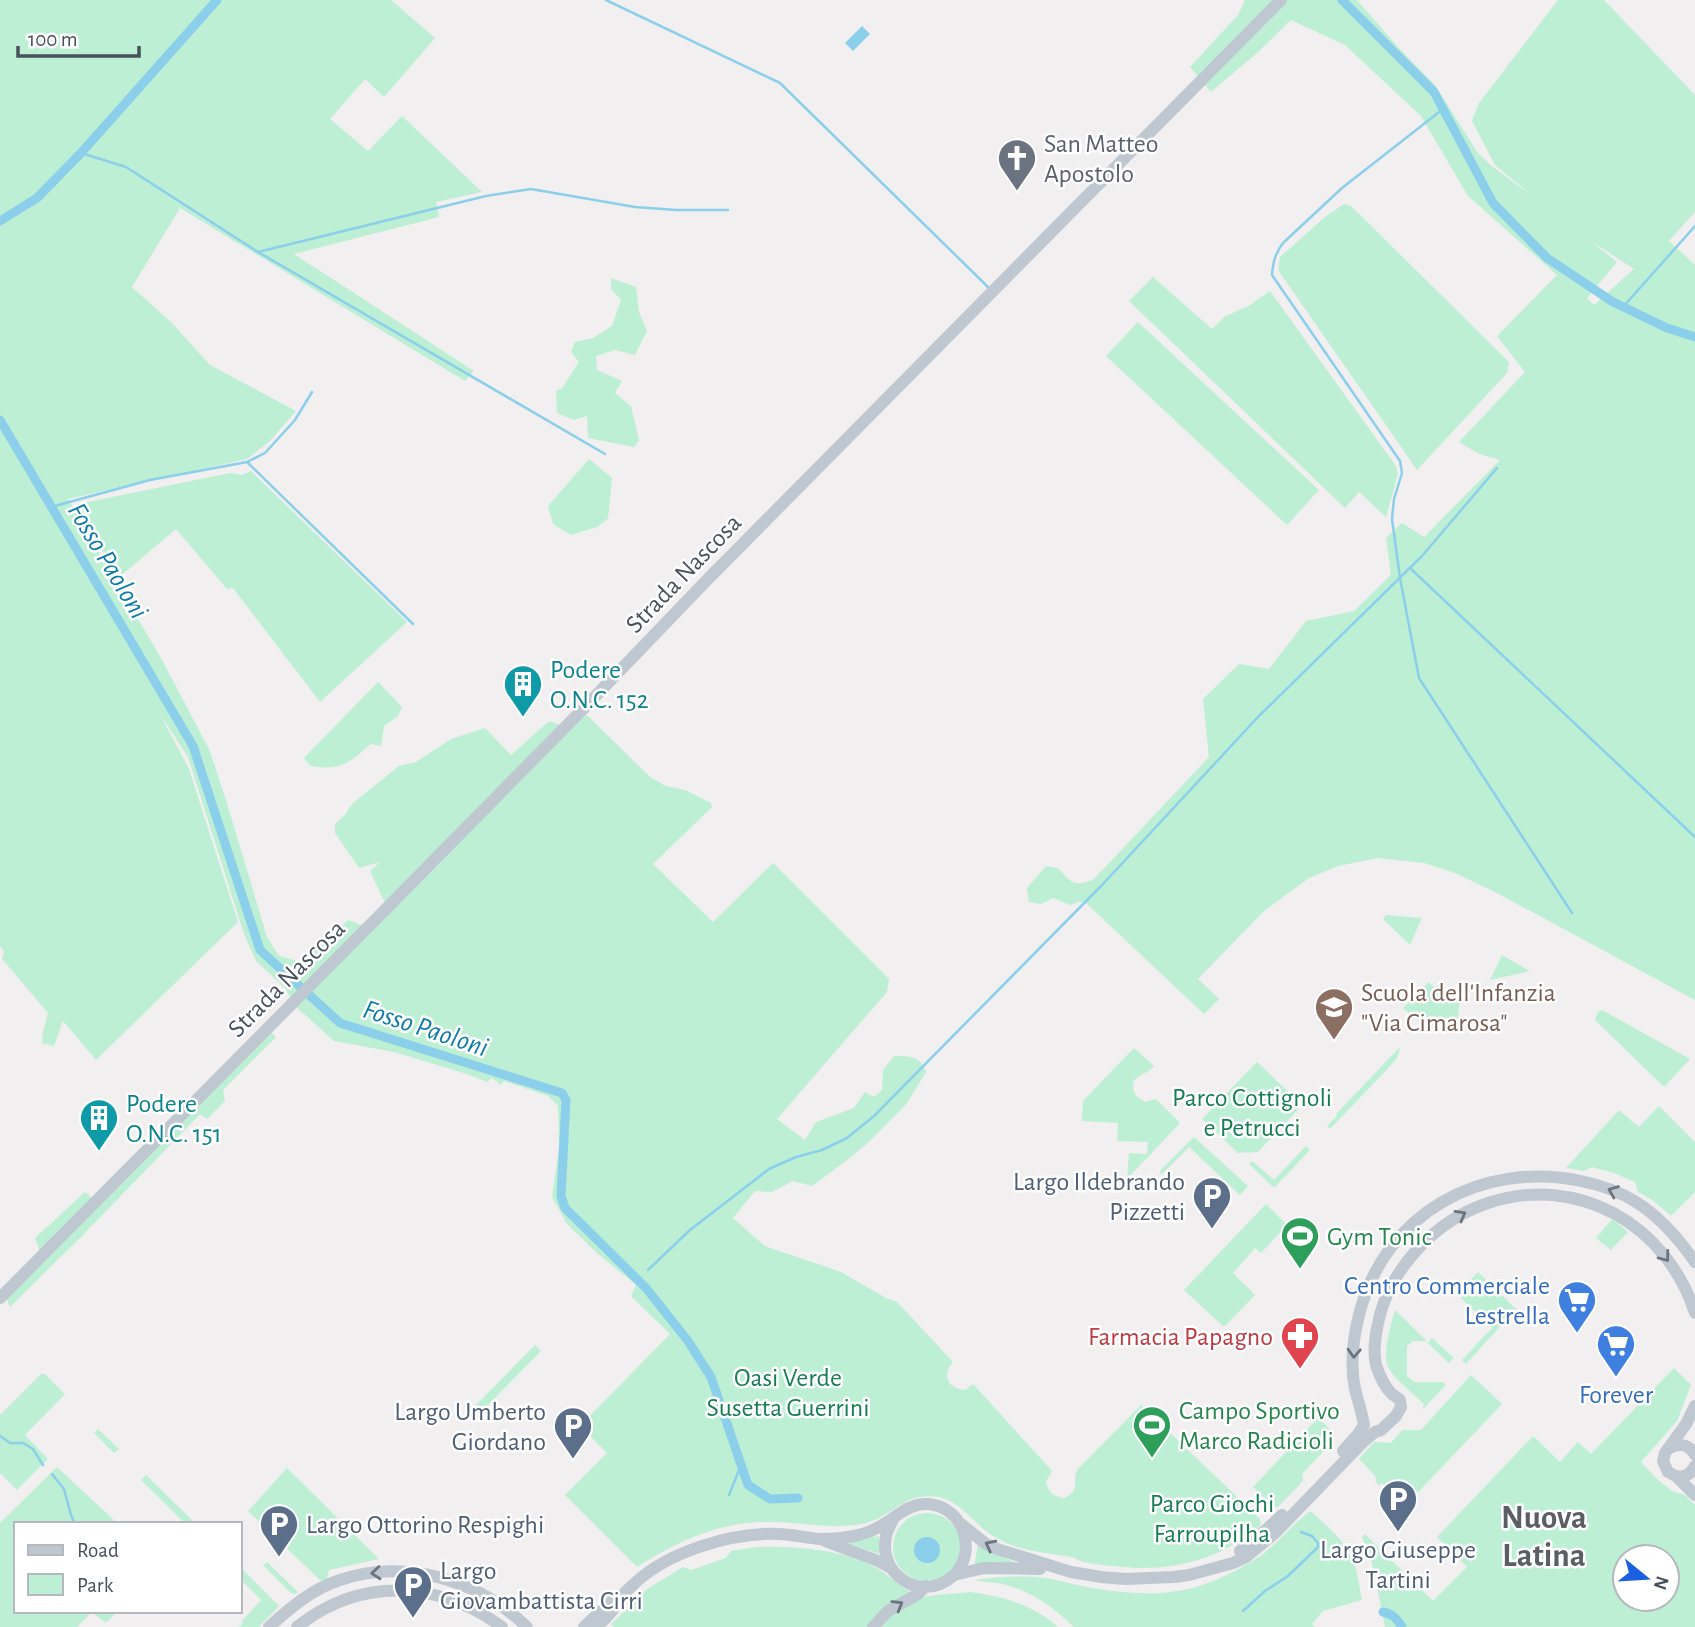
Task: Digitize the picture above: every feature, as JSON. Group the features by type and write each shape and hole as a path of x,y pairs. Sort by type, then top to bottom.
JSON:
{"street":[{"name":"Strada Nascosa","path":"0,1298 1281,0"},
{"path":"818,1539 878,1561 891,1568 900,1578 912,1584 926,1586 940,1584 954,1575 972,1570 999,1567 1151,1579 1189,1575 1219,1567 1246,1557 1259,1548 1362,1443 1370,1428 1354,1381 1354,1337 1359,1315 1368,1288 1389,1252 1422,1216 1439,1204 1475,1186 1522,1177 1549,1177 1594,1184 1636,1202 1669,1230 1695,1262"},
{"path":"1370,1428 1381,1430 1396,1416 1401,1407 1400,1399 1391,1393 1376,1364 1378,1323 1385,1299 1405,1265 1423,1243 1456,1217 1475,1208 1513,1197 1557,1196 1586,1202 1623,1217 1658,1248 1676,1272 1695,1313"},
{"path":"1389,1252 1405,1265"},
{"path":"1695,1406 1664,1457 1668,1472 1695,1494"},
{"path":"1668,1450 1677,1444 1685,1445 1695,1455"},
{"path":"1676,1476 1688,1475 1695,1466"},
{"path":"891,1568 884,1544 888,1527 903,1511 915,1505 928,1504 953,1514 986,1544 1012,1555 1071,1572"},
{"path":"597,1627 619,1599 638,1581 652,1570 691,1549 743,1536 777,1534 818,1539 848,1537 865,1534 893,1520"},
{"path":"954,1575 962,1564 966,1551 966,1537 961,1524"},
{"path":"269,1627 309,1595 339,1580 397,1572 439,1577 470,1587 495,1601 527,1627"},
{"path":"420,1591 421,1574"},
{"path":"873,1627 888,1611 918,1594 926,1586"},
{"path":"297,1627 325,1608 379,1591 420,1591 442,1596 481,1613 502,1627"},
{"path":"583,1627 609,1602 619,1599"}],"green space":[{"path":"0,0 391,0 435,38 384,97 365,79 330,119 368,151 402,116 482,192 436,202 439,217 294,254 474,371 465,381 180,208 132,287 172,323 210,365 296,411 270,441 247,459 68,499 162,660 209,749 267,937 279,956 302,962 348,920 373,929 389,912 370,871 380,862 359,868 335,833 335,824 352,804 399,766 416,762 451,739 485,728 511,755 549,721 570,729 583,715 588,716 650,777 711,803 712,807 653,864 713,922 773,863 889,979 887,992 777,1119 805,1140 816,1122 854,1108 865,1092 874,1097 882,1090 883,1070 894,1056 918,1060 926,1072 907,1103 850,1158 812,1186 793,1181 772,1192 755,1191 733,1218 765,1246 841,1272 897,1302 953,1362 947,1371 951,1384 965,1390 973,1384 1052,1471 1046,1482 1054,1495 1064,1498 1072,1492 1077,1470 1141,1405 1260,1519 1261,1525 1230,1547 1196,1561 1159,1567 1122,1567 1032,1551 1004,1542 955,1504 939,1497 926,1496 906,1501 872,1521 849,1526 766,1522 714,1530 667,1549 637,1567 565,1495 607,1453 580,1426 670,1334 631,1296 636,1285 567,1224 552,1197 559,1148 558,1106 548,1096 504,1081 501,1085 492,1078 487,1082 394,1052 334,1041 295,1006 285,988 256,961 244,934 188,757 160,714 189,769 238,922 96,1060 63,1021 54,1046 42,1043 48,1013 2,959 4,951 0,946"},
{"path":"1245,0 1357,0 1435,85 1478,153 1534,197 1495,165 1472,121 1479,103 1558,0 1604,0 1695,95 1695,212 1669,241 1695,265 1695,1000 1497,893 1455,873 1424,863 1378,858 1338,866 1309,878 1264,911 1198,979 1219,999 1204,1014 1085,902 1070,905 1053,898 1041,904 1029,902 1027,888 1046,866 1058,868 1073,882 1082,883 1094,879 1209,757 1203,699 1239,664 1269,669 1306,621 1354,611 1391,575 1386,538 1402,523 1424,537 1500,460 1479,454 1459,442 1525,372 1497,336 1557,275 1468,196 1421,116 1345,45 1291,20 1211,92 1190,67 1238,15","holes":["1591,241 1634,269 1594,305 1587,298 1617,262"]},
{"path":"1344,204 1351,206 1509,362 1507,373 1417,470 1278,270 1280,257 1325,217"},
{"path":"1153,277 1212,329 1224,317 1250,305 1270,291 1396,466 1398,474 1386,517 1359,492 1345,508 1129,301"},
{"path":"611,278 636,287 639,312 647,331 635,355 615,350 596,356 597,370 622,381 615,393 631,406 639,440 634,447 588,438 587,416 574,420 557,413 556,391 562,388 579,362 571,352 575,342 593,338 612,326 621,300 611,289"},
{"path":"1138,322 1319,490 1287,525 1106,356"},
{"path":"589,459 612,478 608,519 597,527 571,535 553,524 548,506"},
{"path":"251,471 407,622 320,702 233,588 227,589 176,529 117,579 78,504 230,473 242,475"},
{"path":"378,682 402,707 398,716 384,726 381,746 371,744 341,765 310,766 304,758"},
{"path":"1386,915 1422,918 1410,945 1383,919"},
{"path":"1502,955 1530,971 1490,980"},
{"path":"1429,982 1443,995 1460,999 1456,1032 1440,1031 1427,1026 1403,1008"},
{"path":"1602,1010 1690,1059 1664,1087 1595,1020 1598,1012"},
{"path":"269,1030 276,1037 223,1090 225,1101 207,1119 200,1114 10,1307 6,1297 43,1260 35,1238 85,1192 97,1203"},
{"path":"1400,1047 1392,1064 1330,1129 1327,1126 1336,1114"},
{"path":"1134,1048 1154,1066 1135,1080 1133,1089 1136,1096 1145,1102 1156,1099 1180,1123 1127,1179 1129,1153 1147,1154 1148,1142 1117,1141 1118,1123 1082,1121 1083,1101"},
{"name":"Parco Cottignoli e Petrucci","path":"1257,1062 1302,1105 1258,1152 1238,1153 1202,1119"},
{"path":"1659,1106 1695,1142 1695,1192 1672,1215 1638,1192 1635,1182 1592,1167 1584,1171 1566,1168 1619,1110 1639,1127"},
{"path":"1194,1137 1248,1186 1240,1195 1189,1147 1162,1174 1159,1172"},
{"path":"1306,1146 1310,1150 1275,1187 1249,1164 1252,1161 1274,1180"},
{"path":"1266,1204 1287,1225 1261,1253 1255,1248 1233,1273 1255,1295 1224,1327 1184,1290"},
{"path":"1612,1219 1628,1232 1611,1250 1596,1238"},
{"path":"1478,1272 1516,1309 1466,1364 1462,1360 1492,1328 1458,1293"},
{"path":"1395,1310 1427,1341 1413,1341 1407,1346 1407,1376 1414,1382 1443,1382 1446,1385 1422,1410 1424,1404 1391,1372 1386,1361 1389,1330"},
{"path":"1432,1338 1454,1358 1449,1363 1428,1343"},
{"path":"535,1345 541,1351 480,1413 474,1407"},
{"path":"1674,1368 1691,1385 1677,1421 1641,1462 1672,1491 1685,1495 1695,1505 1695,1627 1385,1627 1372,1563 1362,1537 1365,1534 1433,1601 1467,1567 1437,1537 1533,1436 1560,1462 1578,1442 1591,1454"},
{"path":"41,1374 45,1374 65,1394 25,1435 48,1459 17,1490 0,1473 0,1415"},
{"path":"1471,1375 1502,1404 1405,1506 1382,1483 1379,1486 1375,1481 1377,1478 1359,1459 1374,1442 1391,1443 1402,1430 1421,1430"},
{"path":"1318,1418 1334,1433 1334,1440 1302,1474 1303,1481 1278,1507 1274,1507 1253,1487"},
{"path":"98,1429 119,1449 114,1453 94,1433"},
{"path":"57,1467 116,1522 14,1522 14,1613 91,1613 77,1627 0,1627 0,1523"},
{"path":"287,1468 379,1559 329,1570 327,1579 321,1581 248,1511"},
{"path":"146,1475 194,1522 184,1522 141,1480"},
{"path":"1309,1512 1329,1528 1350,1553 1362,1600 1323,1611 1312,1624 1315,1627 1074,1627 1048,1605 1019,1589 975,1580 1036,1577 1105,1590 1142,1593 1188,1589 1219,1579 1257,1558"},
{"path":"927,1513 940,1516 951,1523 958,1534 961,1547 958,1560 951,1571 940,1578 927,1581 914,1578 903,1571 896,1560 893,1547 896,1534 903,1523 914,1516"},
{"path":"879,1536 879,1554 844,1542"},
{"path":"978,1545 995,1554 1019,1564 974,1566"},
{"path":"756,1547 803,1548 850,1557 882,1571 909,1593 867,1627 614,1627 611,1624 647,1589 683,1567 691,1570 726,1558 731,1551"},
{"path":"267,1562 298,1592 291,1593 263,1565"},
{"path":"242,1569 279,1606 259,1627 239,1627 261,1600 242,1581"},
{"path":"970,1592 1017,1603 1039,1613 1058,1627 882,1627 901,1607 921,1598"},
{"path":"93,1613 116,1613 106,1623"}],"water":[{"path":"862,26 870,34 853,51 845,43"},
{"path":"927,1537 936,1541 940,1550 936,1559 927,1563 918,1559 914,1550 918,1541"}],"waterway":[{"path":"0,221 37,198 81,153 217,0"},
{"path":"606,0 780,83 988,287"},
{"path":"1342,0 1434,92 1493,203 1547,258 1613,302 1667,328 1695,337"},
{"path":"1443,109 1342,188 1283,243 1275,258 1272,275 1400,461 1402,473 1394,499 1392,519 1419,678 1572,913"},
{"path":"81,153 126,167 258,252 605,454"},
{"path":"258,252 486,196 531,189 635,207 728,210"},
{"path":"1623,307 1695,226"},
{"path":"51,507 150,480 247,462 265,453 295,420 312,392"},
{"name":"Fosso Paoloni","path":"0,420 193,746 260,950 340,1023 562,1093 566,1100 561,1196 565,1208 646,1288 688,1341 711,1377 748,1485 770,1499 798,1498"},
{"path":"247,462 413,624"},
{"path":"648,1270 690,1230 769,1169 847,1138 874,1116 1103,884 1258,717 1422,556 1497,468"},
{"path":"1410,568 1695,837"},
{"path":"0,1436 10,1443 23,1443 33,1449 43,1465"},
{"path":"729,1495 741,1465"},
{"path":"52,1474 64,1489 74,1522"},
{"path":"1243,1611 1265,1591 1288,1576 1318,1547 1312,1536 1301,1532"},
{"name":"Fosso Paoloni","path":"1383,1612 1394,1617 1402,1627"}],"place":[{"name":"San Matteo Apostolo","path":"1017,192"},
{"name":"Podere O.N.C. 152","path":"523,718"},
{"name":"Scuola dell'Infanzia \"Via Cimarosa\"","path":"1334,1041"},
{"name":"Podere O.N.C. 151","path":"99,1152"},
{"name":"Largo Ildebrando Pizzetti","path":"1212,1230"},
{"name":"Gym Tonic","path":"1300,1270"},
{"name":"Centro Commerciale Lestrella","path":"1577,1334"},
{"name":"Farmacia Papagno","path":"1300,1370"},
{"name":"Forever","path":"1616,1378"},
{"name":"Campo Sportivo Marco Radicioli","path":"1152,1459"},
{"name":"Largo Umberto Giordano","path":"573,1460"},
{"name":"Largo Giuseppe Tartini","path":"1398,1533"},
{"name":"Largo Ottorino Respighi","path":"279,1558"},
{"name":"Largo Giovambattista Cirri","path":"413,1619"}],"district":[{"name":"Nuova Latina","path":"1544,1535"}],"park label":[{"name":"Oasi Verde Susetta Guerrini","path":"788,1392"},
{"name":"Parco Giochi Farroupilha","path":"1212,1518"}]}
